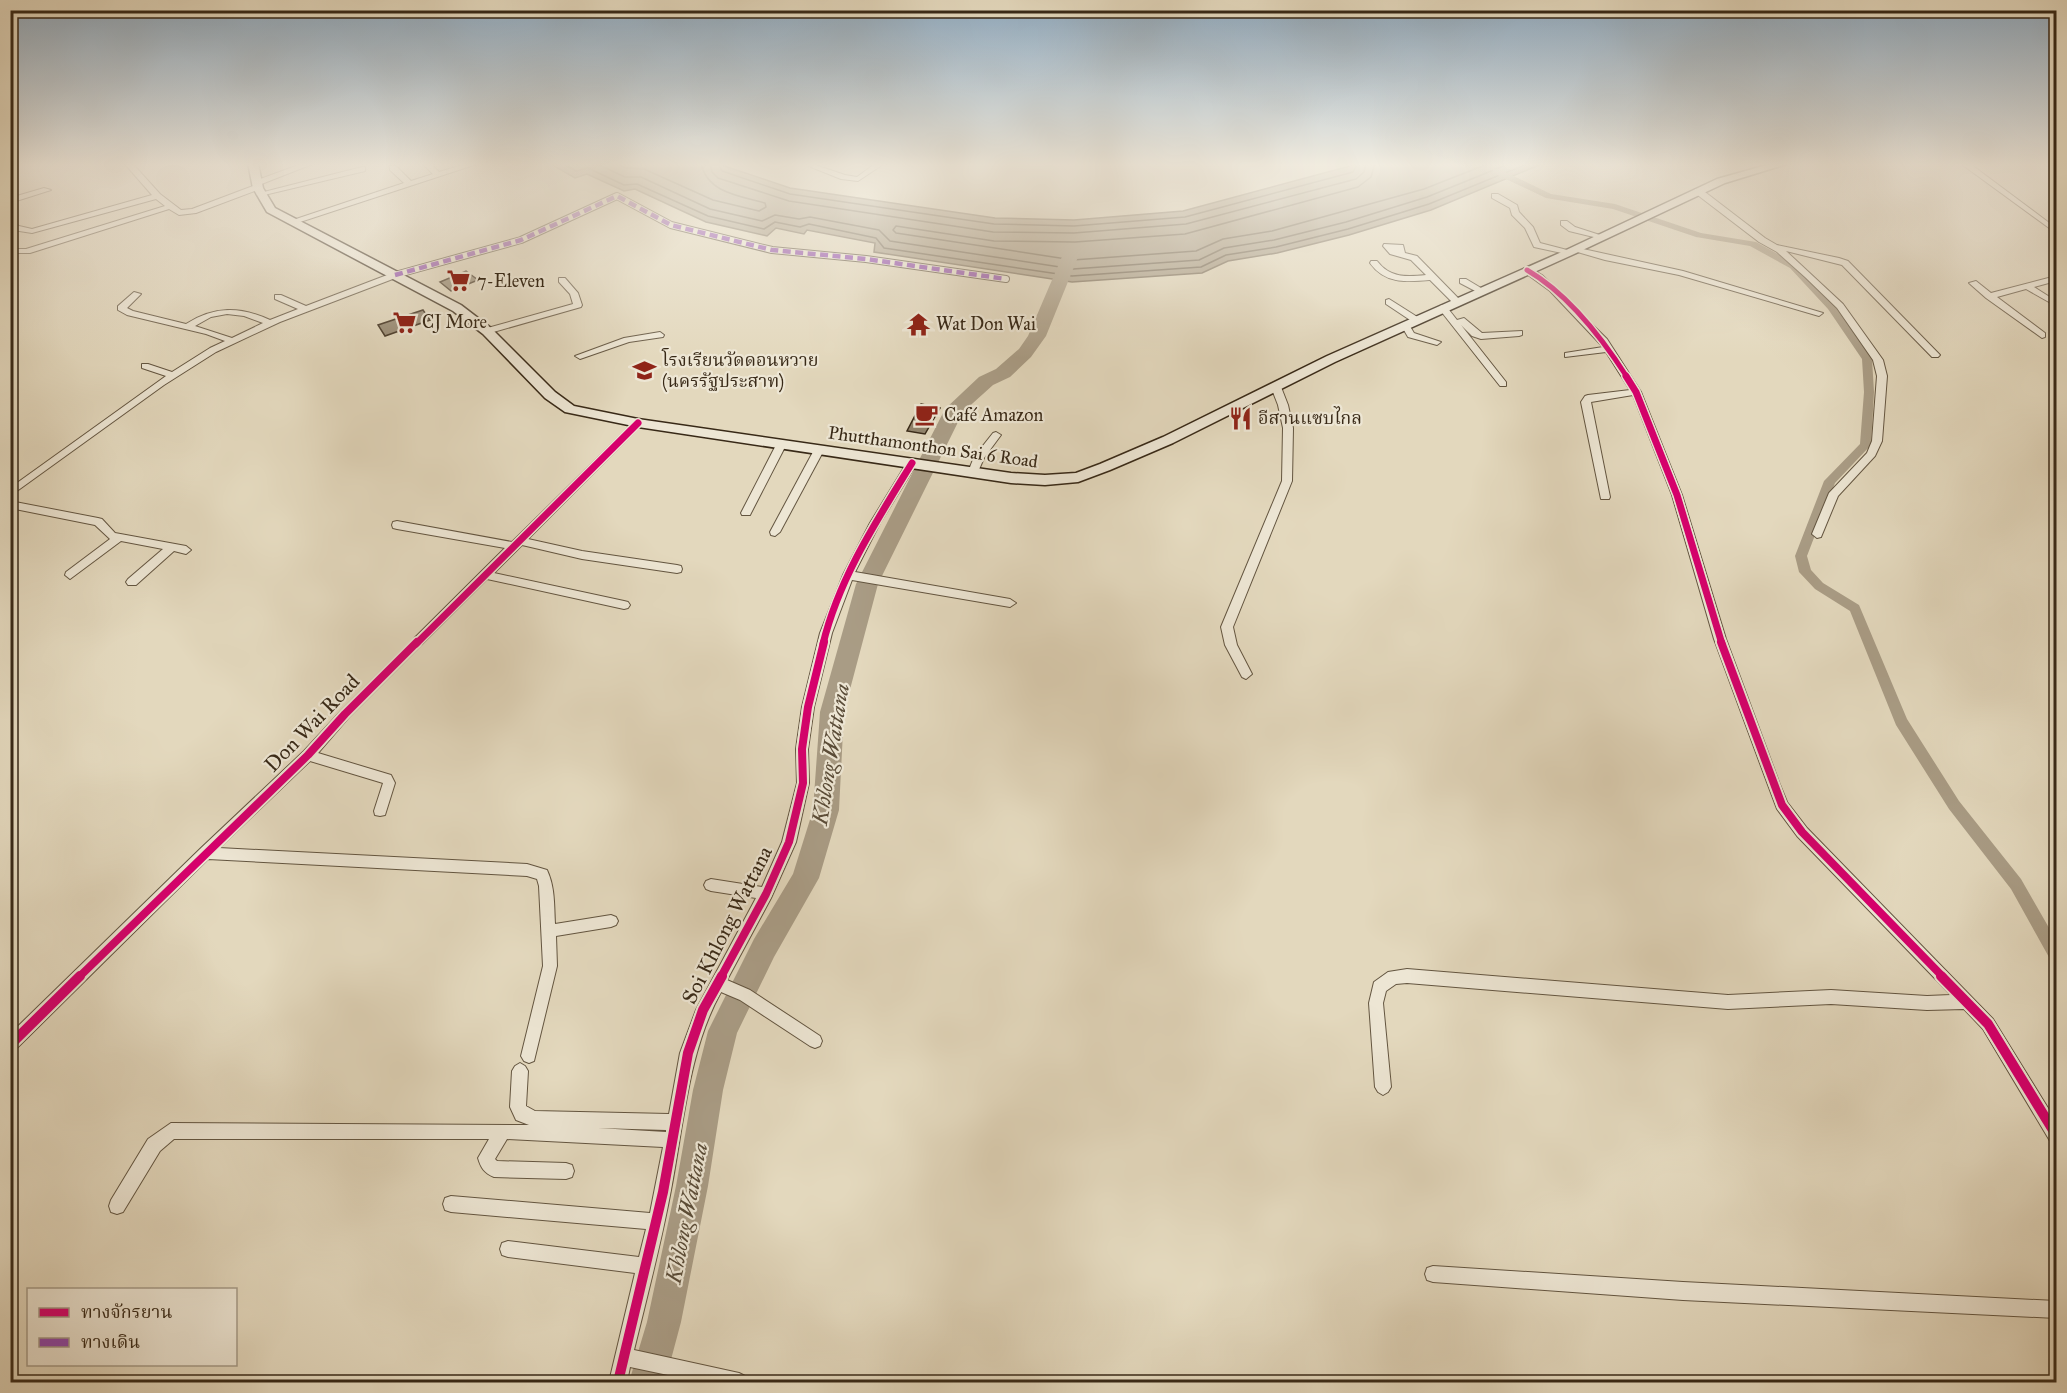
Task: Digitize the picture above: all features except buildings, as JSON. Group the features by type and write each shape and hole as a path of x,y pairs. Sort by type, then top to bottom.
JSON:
{"main road":[{"name":"Phutthamonthon Sai 6 Road","path":"303,228 457,308 486,331 561,405 638,423 922,465 1045,480 1078,477 1168,440 1392,331 1622,228"}],"street":[{"path":"16,228 32,231 43,228"},
{"path":"10,246 16,251 27,251 101,228"},
{"path":"10,493 173,375 231,340 269,323 395,275 520,240 546,228"},
{"path":"683,228 772,250 866,259 1006,279"},
{"path":"1529,228 1537,245 1680,273 1819,313"},
{"path":"1571,228 1602,237"},
{"path":"1749,228 1774,246 1840,306 1878,360 1882,376 1877,441 1871,454 1833,495 1817,534"},
{"path":"1774,246 1845,263 1935,355"},
{"path":"1401,252 1414,258 1431,275 1449,306 1503,384"},
{"path":"1426,257 1434,267 1431,275"},
{"path":"1374,262 1380,272 1398,279 1431,275"},
{"path":"1527,270 1553,289 1609,349 1636,392 1677,495 1720,639 1782,805 1802,832 1988,1024 2004,1046 2056,1135"},
{"path":"1989,296 2056,279"},
{"path":"486,331 575,307 578,304 574,293 562,280"},
{"path":"1463,281 1482,291"},
{"path":"1972,283 2042,335"},
{"path":"2028,287 2056,304"},
{"path":"137,294 121,308 130,313 231,340"},
{"path":"278,297 306,309"},
{"path":"1389,302 1410,323 1411,335 1437,342"},
{"path":"1449,306 1475,334 1488,336 1520,333"},
{"path":"187,327 210,313 224,310 251,314 269,323"},
{"path":"580,356 627,340 660,335"},
{"path":"1568,355 1609,349"},
{"path":"145,366 173,375"},
{"path":"1246,674 1231,645 1227,627 1287,482 1288,428 1276,387"},
{"path":"1605,497 1586,402 1588,398 1596,396 1636,392"},
{"name":"Don Wai Road","path":"10,1045 308,755 345,714 638,423"},
{"path":"973,472 979,457 996,435"},
{"path":"746,513 781,445"},
{"path":"775,532 819,450"},
{"name":"Soi Khlong Wattana","path":"618,1383 633,1359 645,1266 656,1222 688,1053 703,1010 721,985 789,842 803,783 802,749 808,707 826,633 848,575 874,523 922,465"},
{"path":"10,504 98,522 109,534 186,550"},
{"path":"397,525 677,569"},
{"path":"70,575 120,537"},
{"path":"132,582 172,547"},
{"path":"485,575 624,605"},
{"path":"848,575 879,578 1010,603"},
{"path":"308,755 387,779 389,783 380,811"},
{"path":"205,853 535,870 542,874 546,886 550,966 529,1056"},
{"path":"711,885 766,894"},
{"path":"549,931 611,921"},
{"path":"1383,1087 1376,1003 1379,987 1393,977 1407,976 1728,1002 1831,997 1927,1003 1968,1002"},
{"path":"721,985 745,995 815,1041"},
{"path":"520,1071 518,1107 522,1114 535,1119 675,1122"},
{"path":"117,1206 154,1145 171,1131 503,1131 671,1140"},
{"path":"503,1131 486,1158 488,1164 494,1168 566,1171"},
{"path":"451,1204 656,1222"},
{"path":"508,1249 645,1266"},
{"path":"1433,1274 1683,1291 2056,1310"},
{"path":"633,1359 739,1383"}],"water":[{"path":"732,228 776,228 767,236"},
{"path":"776,228 1372,228 1277,253 1228,261 1202,273 1072,282 874,252 875,243 807,230 804,234"}],"waterway":[{"path":"1678,228 1699,235 1753,244 1793,266 1831,307 1867,359 1869,392 1865,445 1830,481 1801,556 1805,572 1819,586 1855,608 1901,721 1954,805 2016,884 2056,954"},
{"name":"Khlong Wattana","path":"647,1382 664,1322 692,1186 708,1090 723,1031 764,948 805,878 826,810 832,712 867,584 955,409 986,381 1003,373 1025,353 1037,336 1072,252"}],"marked path":[{"path":"395,275 521,240 547,228"},
{"path":"683,228 772,250 866,259 1006,279"}],"cycle path":[{"path":"1527,270 1553,289 1604,341 1636,392 1677,495 1720,639 1782,805 1802,832 1988,1024 2056,1135"},
{"path":"10,1045 308,755 345,714 638,423"},
{"path":"618,1382 663,1192 688,1053 703,1010 766,894 789,842 803,783 802,749 808,707 826,633 841,590 875,523 912,463"}],"place":[{"name":"7-Eleven","path":"459,281"},
{"name":"CJ More","path":"404,322"},
{"name":"Wat Don Wai","path":"918,324"},
{"name":"โรงเรียนวัดดอนหวาย (นครรัฐประสาท)","path":"644,370"},
{"name":"Café Amazon","path":"926,415"},
{"name":"อีสานแซบไกล","path":"1240,418"}]}
